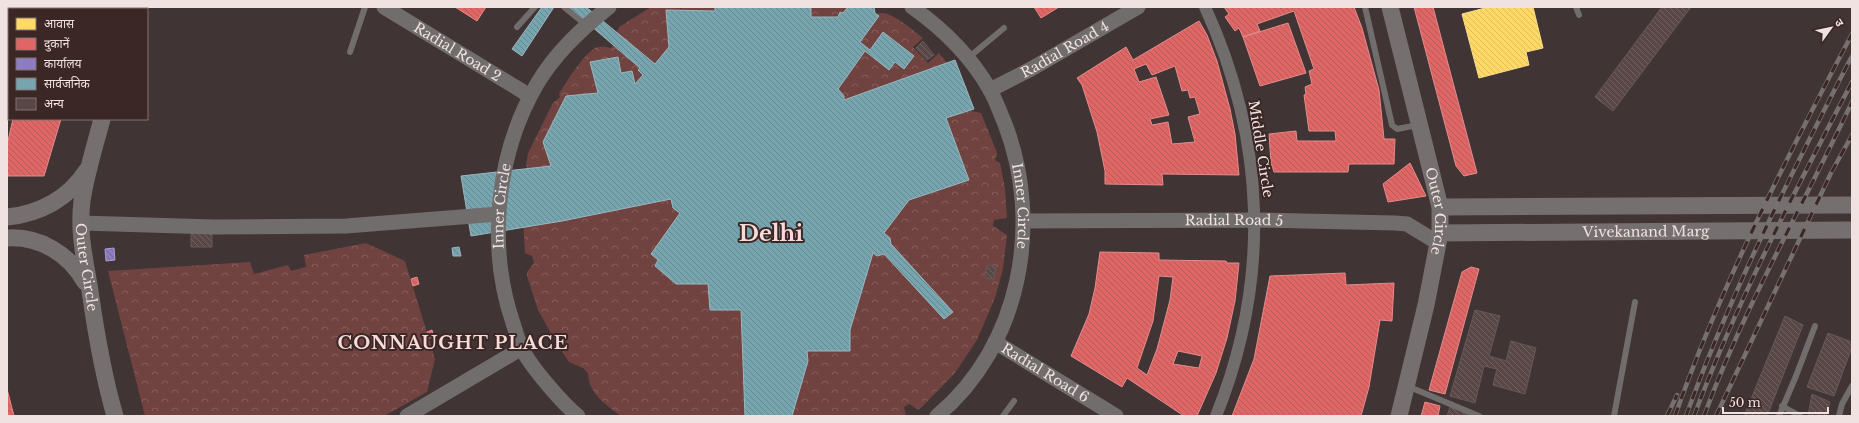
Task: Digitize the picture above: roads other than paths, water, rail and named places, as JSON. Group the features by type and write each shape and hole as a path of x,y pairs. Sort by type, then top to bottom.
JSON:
{"main road":[{"name":"Outer Circle","path":"1390,7 1440,207 1439,238 1407,386 1399,416"},
{"name":"Outer Circle","path":"102,120 86,180 80,223 82,256 97,338 109,396 115,416"},
{"path":"89,289 74,266 64,256 40,242 12,238 11,216 32,212 57,201 78,182 92,159"},
{"name":"Vivekanand Marg","path":"1440,207 1852,205"},
{"path":"1741,230 1742,206"},
{"name":"Vivekanand Marg","path":"1439,238 1741,230 1852,230"}],"street":[{"name":"Radial Road 2","path":"384,7 530,96"},
{"name":"Inner Circle","path":"578,416 536,370 522,348 508,310 500,268 499,214 503,181 513,134 530,96 545,71 564,46 586,25 609,7"},
{"name":"Inner Circle","path":"912,7 947,36 967,58 990,90 1011,141 1018,167 1024,221 1022,252 1016,284 1011,304 995,342 973,377 947,407 937,416"},
{"name":"Radial Road 4","path":"990,90 1032,69 1138,7"},
{"name":"Middle Circle","path":"1205,7 1228,64 1238,97 1251,164 1256,220 1253,273 1247,313 1238,352 1216,416"},
{"path":"80,223 214,227 346,226 499,214"},
{"name":"Radial Road 5","path":"1024,221 1256,220 1395,222 1439,238"},
{"name":"Radial Road 6","path":"995,342 1116,416"},
{"path":"407,416 522,348"}],"lane":[{"path":"350,52 365,7"},
{"path":"517,27 535,7"},
{"path":"564,7 586,25"},
{"path":"1365,7 1392,125 1397,129 1420,125"},
{"path":"1576,7 1578,15"},
{"path":"967,58 1004,28"},
{"path":"1614,416 1635,302"},
{"path":"1778,416 1796,376 1815,326"},
{"path":"1407,386 1479,416"},
{"path":"1839,416 1842,404 1852,386"},
{"path":"1003,416 1014,401"},
{"path":"1782,406 1800,416"}],"railway":[{"path":"1675,416 1713,318 1756,222 1803,127 1852,34"},
{"path":"1686,416 1722,324 1742,279 1785,189 1852,56"},
{"path":"1694,416 1748,289 1788,205 1852,82"},
{"path":"1704,416 1720,375 1755,296 1852,102"},
{"path":"1716,416 1831,173 1852,135"},
{"path":"1667,416 1677,395"}],"district":[{"name":"Delhi","path":"771,233"},
{"name":"CONNAUGHT PLACE","path":"453,343"}]}
